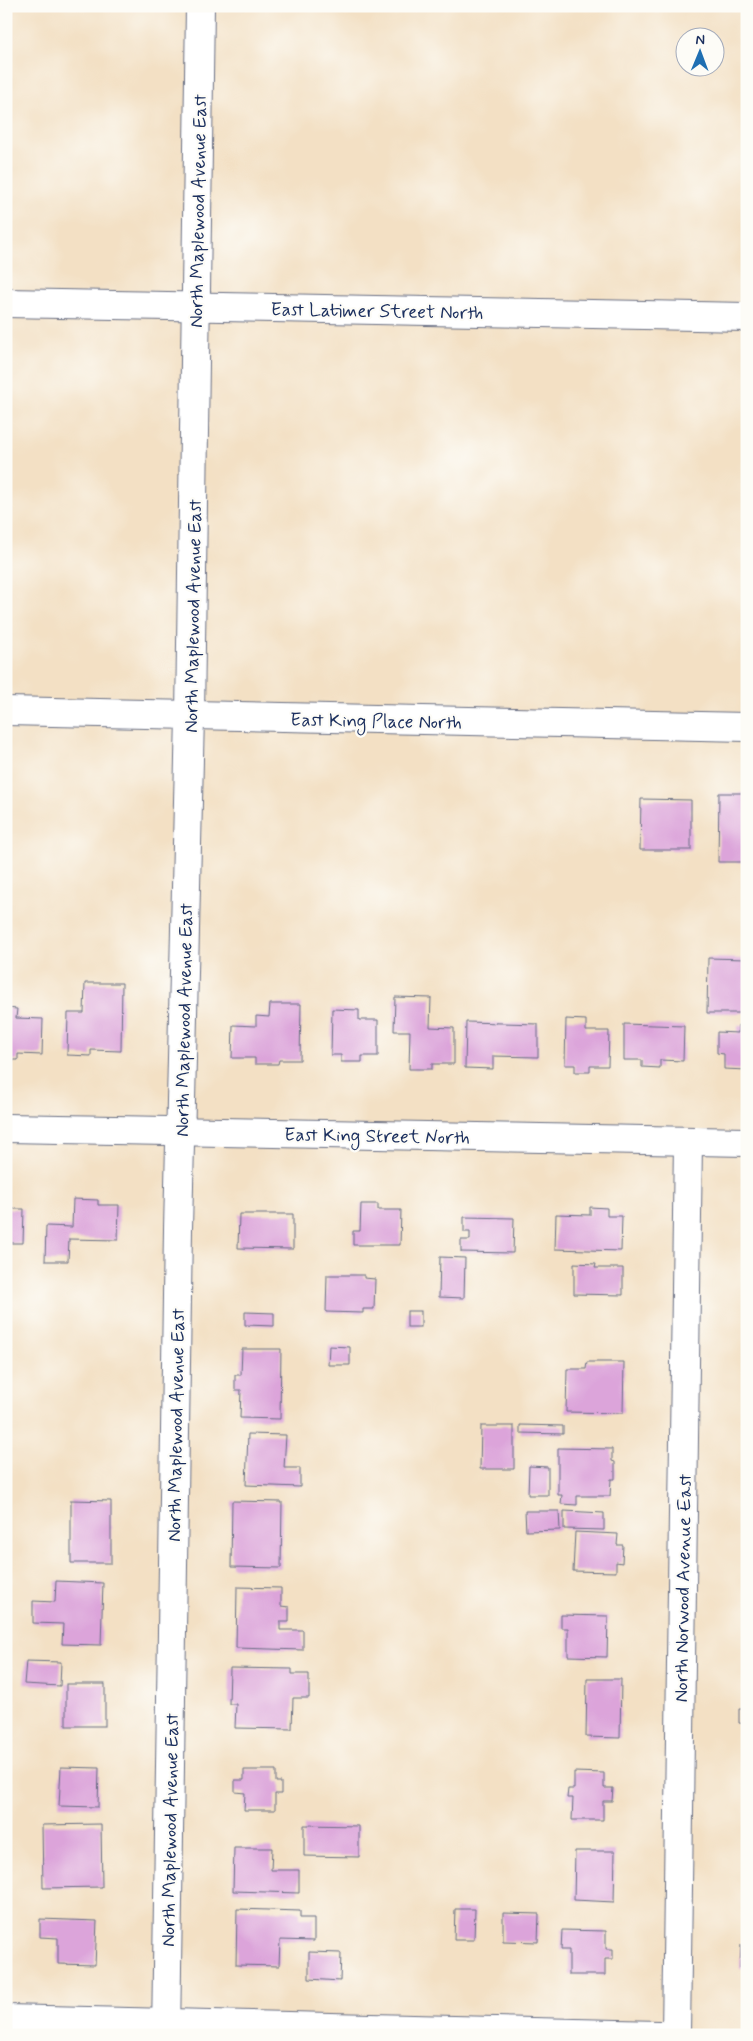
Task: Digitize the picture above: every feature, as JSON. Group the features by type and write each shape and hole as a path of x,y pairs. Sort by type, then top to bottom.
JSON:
{"street":[{"name":"North Maplewood Avenue East","path":"166,2029 180,1131 190,716 200,6"},
{"name":"East Latimer Street North","path":"6,302 747,317"},
{"name":"East King Place North","path":"6,711 747,727"},
{"name":"East King Street North","path":"6,1128 747,1142"},
{"name":"North Norwood Avenue East","path":"676,2035 688,1141"},
{"path":"6,2019 166,2029 658,2035"}],"building":[{"path":"719,793 747,793 747,862 718,862"},
{"path":"641,799 691,800 691,850 640,850"},
{"path":"708,958 746,959 745,1013 707,1013"},
{"path":"85,983 122,983 121,1051 91,1050 91,1056 67,1055 68,1013 84,1013"},
{"path":"395,997 431,998 430,1027 454,1028 454,1064 432,1064 432,1069 409,1069 410,1031 394,1031"},
{"path":"270,1004 301,1004 300,1060 279,1060 278,1064 255,1064 255,1058 232,1058 233,1025 256,1026 256,1016 269,1017"},
{"path":"6,1008 17,1009 16,1018 43,1019 42,1055 18,1054 18,1060 6,1060"},
{"path":"332,1009 359,1010 359,1020 378,1020 378,1056 362,1056 362,1062 341,1062 341,1055 331,1055"},
{"path":"566,1019 586,1020 586,1031 609,1031 608,1066 590,1066 590,1072 575,1072 575,1065 565,1065"},
{"path":"466,1022 538,1024 538,1057 493,1056 493,1069 465,1068"},
{"path":"624,1024 684,1026 683,1061 660,1060 660,1068 642,1067 642,1060 624,1060"},
{"path":"738,1025 747,1025 747,1070 724,1069 724,1054 717,1053 717,1032 738,1033"},
{"path":"73,1199 98,1200 98,1205 119,1205 118,1240 69,1239 68,1261 45,1261 46,1226 72,1227"},
{"path":"361,1204 378,1204 378,1210 401,1210 400,1245 353,1245 353,1231 360,1231"},
{"path":"590,1207 607,1208 607,1216 622,1216 621,1251 555,1249 556,1214 590,1215"},
{"path":"6,1209 24,1209 23,1243 6,1243"},
{"path":"239,1214 293,1214 293,1249 238,1248"},
{"path":"464,1217 514,1218 513,1253 461,1252 461,1240 470,1240 470,1232 464,1232"},
{"path":"440,1257 465,1258 464,1298 439,1297"},
{"path":"574,1263 596,1264 595,1268 623,1268 623,1295 574,1294"},
{"path":"327,1275 364,1275 364,1278 375,1279 374,1309 363,1309 363,1313 326,1312"},
{"path":"407,1311 421,1311 421,1327 407,1327"},
{"path":"245,1312 274,1313 274,1326 245,1325"},
{"path":"329,1346 350,1347 350,1365 328,1365"},
{"path":"242,1349 281,1349 280,1419 240,1418 241,1390 235,1390 235,1375 241,1375"},
{"path":"587,1362 624,1362 623,1413 566,1412 567,1369 586,1369"},
{"path":"520,1425 563,1426 563,1434 520,1433"},
{"path":"481,1426 514,1426 514,1469 480,1469"},
{"path":"248,1434 286,1435 284,1468 300,1468 300,1487 246,1485"},
{"path":"558,1448 612,1449 612,1461 615,1462 615,1479 611,1479 610,1496 577,1496 577,1505 561,1504 562,1495 558,1495"},
{"path":"529,1466 548,1467 548,1495 528,1495"},
{"path":"71,1500 111,1501 111,1563 71,1563"},
{"path":"232,1501 282,1502 281,1568 231,1567"},
{"path":"525,1511 559,1511 560,1530 526,1531"},
{"path":"564,1511 604,1513 604,1530 564,1529"},
{"path":"575,1532 618,1534 617,1545 623,1545 622,1563 616,1562 616,1572 573,1571"},
{"path":"56,1581 103,1583 101,1645 62,1644 63,1624 33,1623 33,1601 55,1602"},
{"path":"237,1587 281,1588 281,1606 289,1607 289,1622 280,1622 280,1630 303,1630 303,1650 236,1648"},
{"path":"561,1615 608,1616 607,1657 568,1656 568,1628 561,1628"},
{"path":"26,1661 61,1662 60,1686 24,1684"},
{"path":"230,1668 292,1669 292,1674 309,1674 309,1698 293,1698 292,1729 235,1728 236,1704 229,1704"},
{"path":"587,1679 621,1679 620,1738 586,1737"},
{"path":"66,1684 105,1684 105,1726 66,1726"},
{"path":"739,1709 747,1709 747,1724 739,1723"},
{"path":"61,1767 99,1768 98,1807 59,1806"},
{"path":"244,1770 276,1770 276,1782 281,1782 281,1794 275,1794 275,1810 244,1810 245,1793 235,1792 235,1780 244,1780"},
{"path":"574,1772 604,1773 604,1788 613,1788 612,1801 603,1801 603,1820 572,1820 573,1798 567,1798 568,1789 574,1789"},
{"path":"101,1824 102,1887 43,1888 42,1825"},
{"path":"304,1825 359,1826 359,1857 304,1856"},
{"path":"234,1848 272,1848 271,1870 299,1870 299,1893 233,1891"},
{"path":"575,1851 615,1851 614,1902 574,1900"},
{"path":"237,1909 300,1911 300,1918 314,1918 314,1941 280,1940 279,1966 236,1965"},
{"path":"455,1909 475,1909 474,1940 454,1940"},
{"path":"503,1913 539,1914 538,1942 503,1941"},
{"path":"40,1919 97,1921 95,1965 58,1964 58,1938 40,1937"},
{"path":"562,1930 606,1931 606,1949 613,1949 613,1959 605,1959 605,1975 569,1975 569,1950 561,1950"},
{"path":"741,1945 747,1945 747,1968 740,1968"},
{"path":"309,1952 341,1953 340,1981 309,1979"}]}
